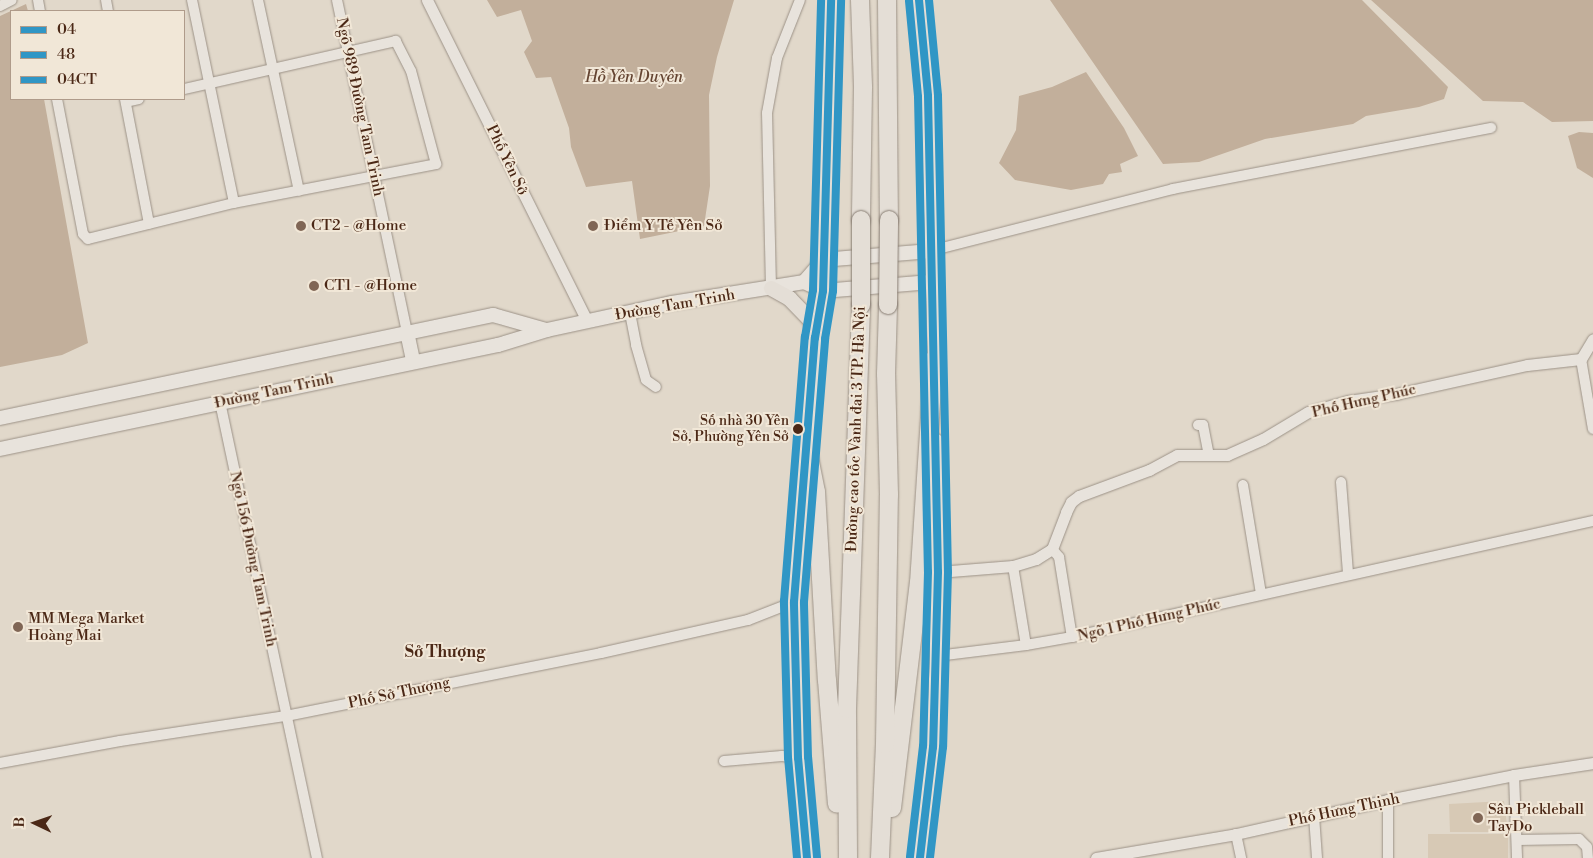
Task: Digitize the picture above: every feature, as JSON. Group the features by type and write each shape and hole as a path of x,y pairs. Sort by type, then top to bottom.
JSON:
{"highway":[{"name":"Đường cao tốc Vành đai 3 TP. Hà Nội","path":"848,858 847,709 860,305 862,88 860,0"},
{"name":"Đường cao tốc Vành đai 3 TP. Hà Nội","path":"880,858 885,744 889,515 886,374 889,220 888,0"},
{"path":"886,858 906,705 919,583 934,360"},
{"path":"807,447 816,492 827,680 843,858"}],"main road":[{"path":"807,858 798,758 794,602 815,338 823,291 831,0"},
{"path":"919,0 928,96 938,572 937,656 932,747 920,858"},
{"path":"930,251 823,260 804,282 823,291 931,282"},
{"name":"Đường Tam Trinh","path":"0,448 413,361 498,345 547,330 672,303 804,282"},
{"path":"772,288 789,298 810,320 815,338"},
{"name":"Đường Tam Trinh","path":"0,418 493,315 547,330"},
{"path":"407,332 413,361"}],"street":[{"path":"0,6 12,0"},
{"path":"192,0 234,203"},
{"path":"258,0 299,191"},
{"name":"Ngõ 989 Đường Tam Trinh","path":"337,0 407,332"},
{"name":"Phố Yên Sở","path":"427,0 587,321"},
{"path":"772,288 766,113 777,58 800,0"},
{"path":"57,100 85,238 234,203 436,164 411,71 398,43 393,41 185,88"},
{"path":"125,100 149,224"},
{"path":"930,251 1173,189 1491,128"},
{"path":"630,313 636,346 646,380 656,387"},
{"path":"1593,339 1581,359 1593,429"},
{"name":"Phố Hưng Phúc","path":"1052,549 1071,502 1079,496 1149,470 1177,455 1227,454 1263,439 1308,412 1348,401 1396,394 1527,365 1581,359"},
{"name":"Ngõ 156 Đường Tam Trinh","path":"220,402 317,858"},
{"path":"1198,425 1203,425 1209,455"},
{"path":"1341,482 1348,574"},
{"path":"1242,485 1260,594"},
{"name":"Ngõ 1 Phố Hưng Phúc","path":"937,656 1026,645 1072,637 1348,574 1593,521"},
{"path":"938,572 1013,566 1036,559 1052,549 1058,557 1072,637"},
{"path":"1013,566 1026,645"},
{"name":"Phố Sở Thượng","path":"0,763 120,741 286,716 651,643 748,620 794,602"},
{"path":"724,761 782,756 798,758"},
{"name":"Phố Hưng Thịnh","path":"1096,858 1132,854 1236,834 1388,800 1514,775 1593,763"},
{"path":"1514,775 1517,858"},
{"path":"1388,800 1388,858"},
{"path":"1314,816 1317,858"},
{"path":"1236,834 1241,858"},
{"path":"1516,840 1579,839 1587,847 1588,858"}],"shaded area":[{"name":"Sân Pickleball TayDo","path":"1504,801 1508,832 1450,832 1449,804"},
{"path":"1428,834 1508,834 1508,858 1428,858"}],"water":[{"name":"Hồ Yên Duyên","path":"487,0 734,0 717,57 709,95 710,186 704,226 640,239 632,181 586,187 571,147 569,128 551,77 536,78 524,52 532,41 521,10 497,17"},
{"path":"1050,0 1362,0 1448,87 1444,99 1419,107 1366,116 1353,124 1265,139 1199,162 1163,164"},
{"path":"1371,0 1593,0 1593,121 1552,122 1523,102 1483,101"},
{"path":"26,4 28,10 13,10"},
{"path":"10,11 10,100 44,100 88,343 62,355 0,367 0,16"},
{"path":"1086,72 1124,128 1138,156 1120,164 1122,172 1109,174 1103,184 1071,190 1015,180 999,163 1016,130 1019,96 1052,87"},
{"path":"1579,132 1593,133 1593,178 1577,168 1568,136"}],"transit line":[{"name":"04CT","path":"797,858 788,758 784,601 805,337 813,290 821,0"},
{"name":"04","path":"807,858 798,758 794,602 815,338 823,291 831,0"},
{"name":"48","path":"817,857 808,757 804,602 825,339 833,291 841,0"},
{"name":"04","path":"919,0 928,96 938,572 933,747 920,858"},
{"name":"04CT","path":"929,0 938,96 948,572 943,747 930,858"},
{"name":"48","path":"909,1 918,97 928,572 923,746 910,857"}],"place":[{"name":"CT2 - @Home","path":"301,226"},
{"name":"Điểm Y Tế Yên Sở","path":"593,226"},
{"name":"CT1 - @Home","path":"314,286"},
{"name":"Số nhà 30 Yên Sở, Phường Yên Sở","path":"798,429"},
{"name":"MM Mega Market Hoàng Mai","path":"18,627"},
{"name":"Sân Pickleball TayDo","path":"1478,818"}],"district":[{"name":"Sở Thượng","path":"445,652"}]}
